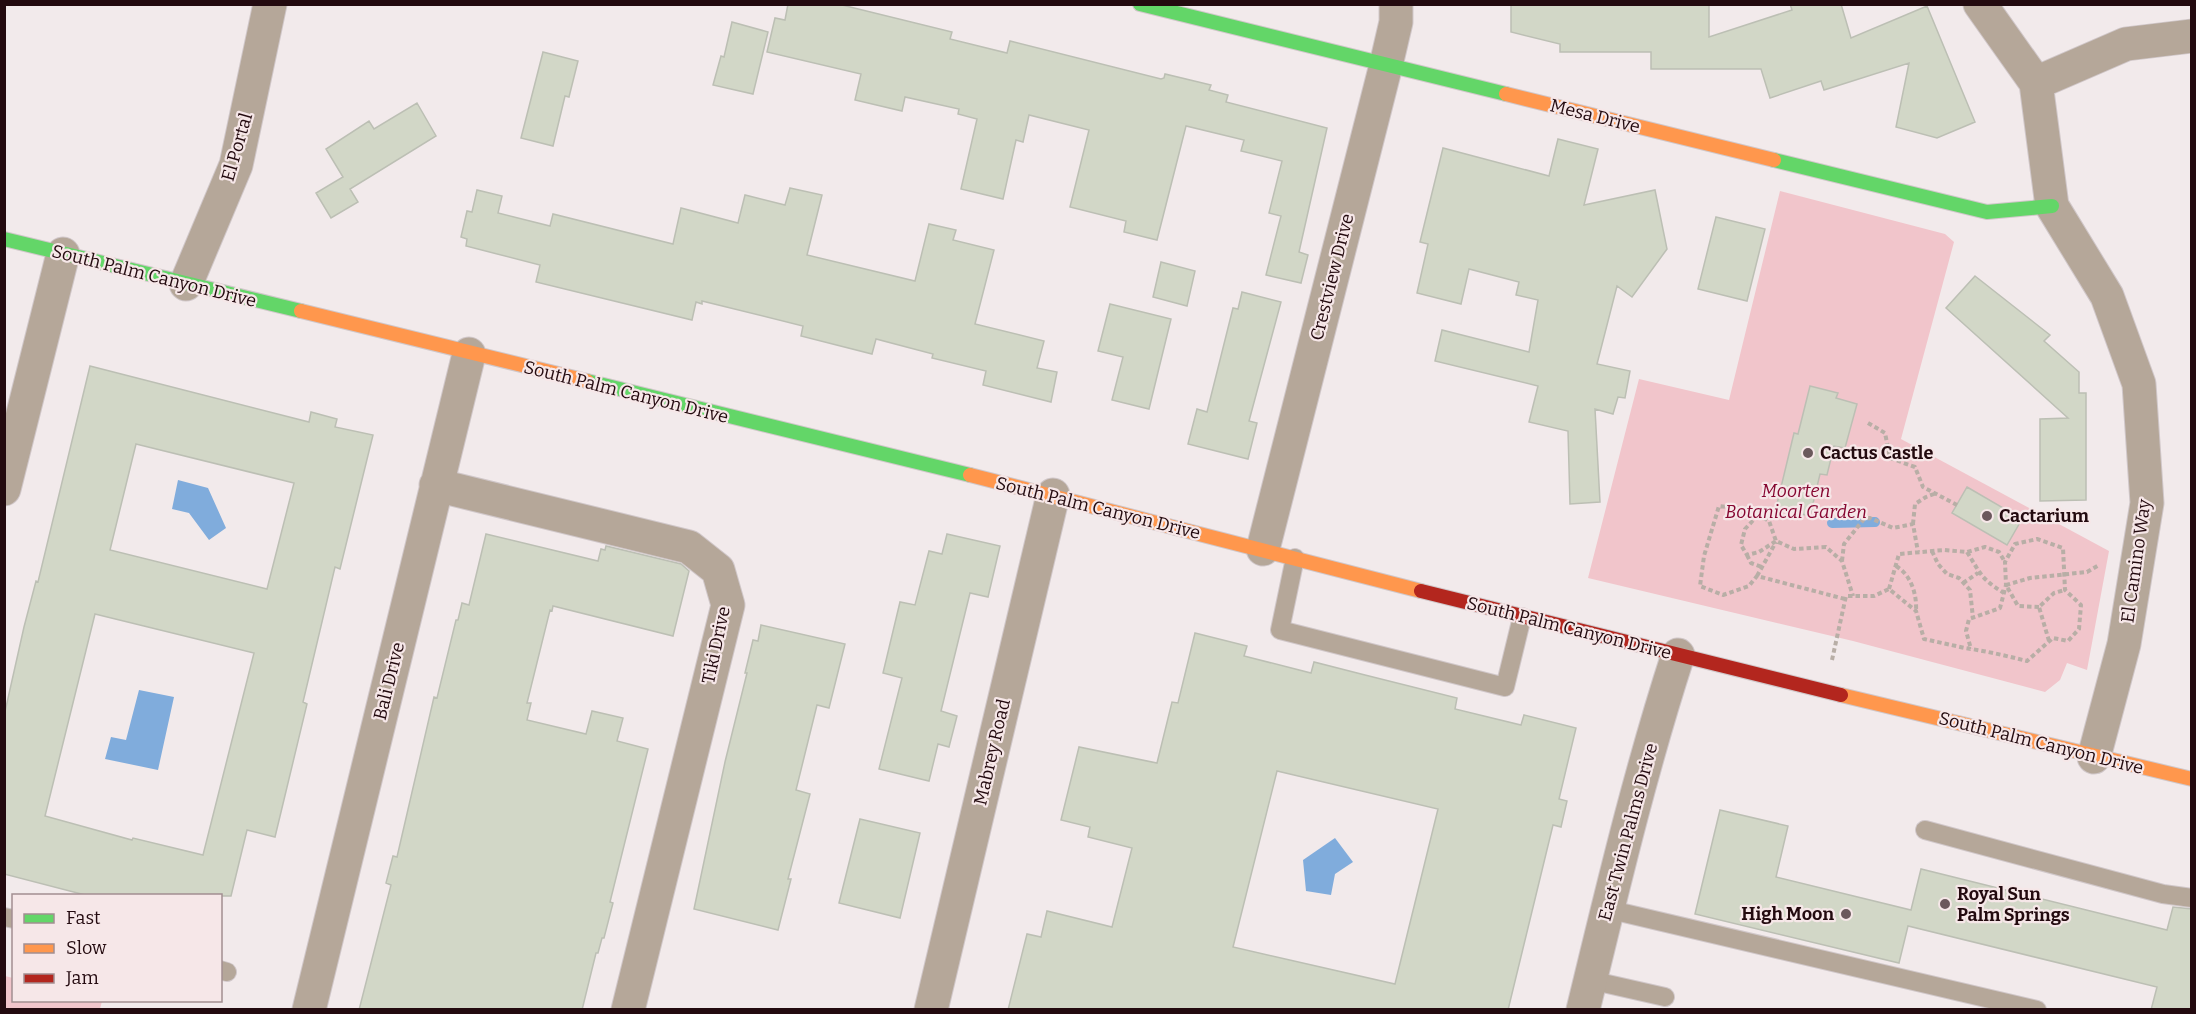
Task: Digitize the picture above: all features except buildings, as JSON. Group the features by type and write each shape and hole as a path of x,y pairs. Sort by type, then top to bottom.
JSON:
{"street":[{"name":"El Portal","path":"186,284 236,165 270,4"},
{"name":"Mesa Drive","path":"1140,4 1987,212 2052,206"},
{"name":"Crestview Drive","path":"1263,549 1386,66 1396,22 1396,4"},
{"name":"El Camino Way","path":"1980,4 2036,83 2052,206 2107,296 2139,384 2146,503 2124,644 2094,758"},
{"path":"2036,83 2126,44 2192,36"},
{"name":"South Palm Canyon Drive","path":"4,239 1053,495 1522,617 1826,690 2094,758 2192,779"},
{"path":"4,489 63,254"},
{"name":"Bali Drive","path":"309,1010 469,354"},
{"name":"Tiki Drive","path":"436,485 689,547 718,570 728,605 628,1010"},
{"name":"Mabrey Road","path":"931,1010 1053,495"},
{"name":"East Twin Palms Drive","path":"1587,995 1607,909 1660,709 1678,655"}],"lane":[{"path":"1295,558 1280,630 1504,687 1522,617"},
{"path":"1925,830 2163,894 2192,898"},
{"path":"1607,909 2037,1010"},
{"path":"1587,995 1665,997"}],"path":[{"path":"1868,423 1885,433 1890,458 1915,466 1923,486 1957,505"},
{"path":"1918,552 1913,524 1916,504 1935,494"},
{"path":"1776,541 1749,586 1723,595 1700,586 1704,556 1719,506 1749,510 1769,521 1776,541 1794,549 1826,547 1842,561"},
{"path":"1758,515 1745,529 1741,545 1751,563 1762,567"},
{"path":"1853,596 1842,561 1844,544 1864,519 1893,528 1913,524"},
{"path":"1896,566 1903,570 1917,597 1916,611 1924,639 2027,661 2053,638 2068,641 2079,630 2081,605 2066,590 2063,548 2037,539 2015,544 2006,562 2006,585 2000,608 1969,619 1966,631 1971,649"},
{"path":"1747,555 1759,552 1776,541"},
{"path":"1889,590 1899,554 1932,551 1967,552 1985,547 1999,552 2006,562"},
{"path":"1932,551 1942,569 1947,574 1959,578 1970,590 1973,618"},
{"path":"1967,552 1978,573 1986,582 2004,593"},
{"path":"2006,585 2030,578 2087,572 2099,565"},
{"path":"1963,583 1978,573"},
{"path":"1757,576 1846,599"},
{"path":"2006,585 2018,606 2039,607 2054,593 2066,590"},
{"path":"1826,690 1846,596 1874,596 1889,590"},
{"path":"1889,590 1916,611"},
{"path":"2039,607 2049,641"}],"green space":[{"name":"Moorten Botanical Garden","path":"1780,191 1945,234 1954,242 1901,439 2109,551 2087,670 2067,663 2060,680 2045,692 1853,641 1588,578 1639,379 1729,400"},
{"path":"5,976 12,978 12,1002 102,1002 100,1009 5,1009"}],"water":[{"path":"178,480 208,488 226,528 209,540 189,513 172,509"},
{"path":"139,690 174,697 158,770 105,759 111,737 126,740"},
{"path":"1335,838 1353,862 1335,874 1331,895 1306,891 1303,860"}],"waterway":[{"path":"1832,523 1875,522"}],"traffic: fast":[{"path":"1140,4 1506,94"},
{"path":"1774,160 1987,212 2052,206"},
{"path":"4,239 301,311"},
{"path":"587,381 970,475"}],"traffic: slow":[{"path":"1506,94 1774,160"},
{"path":"301,311 587,381"},
{"path":"970,475 1421,591"},
{"path":"1841,695 2192,779"}],"traffic: jam":[{"path":"1421,591 1841,695"}],"place":[{"name":"Cactus Castle","path":"1808,453"},
{"name":"Cactarium","path":"1987,516"},
{"name":"Royal Sun Palm Springs","path":"1945,904"},
{"name":"High Moon","path":"1846,914"}]}
